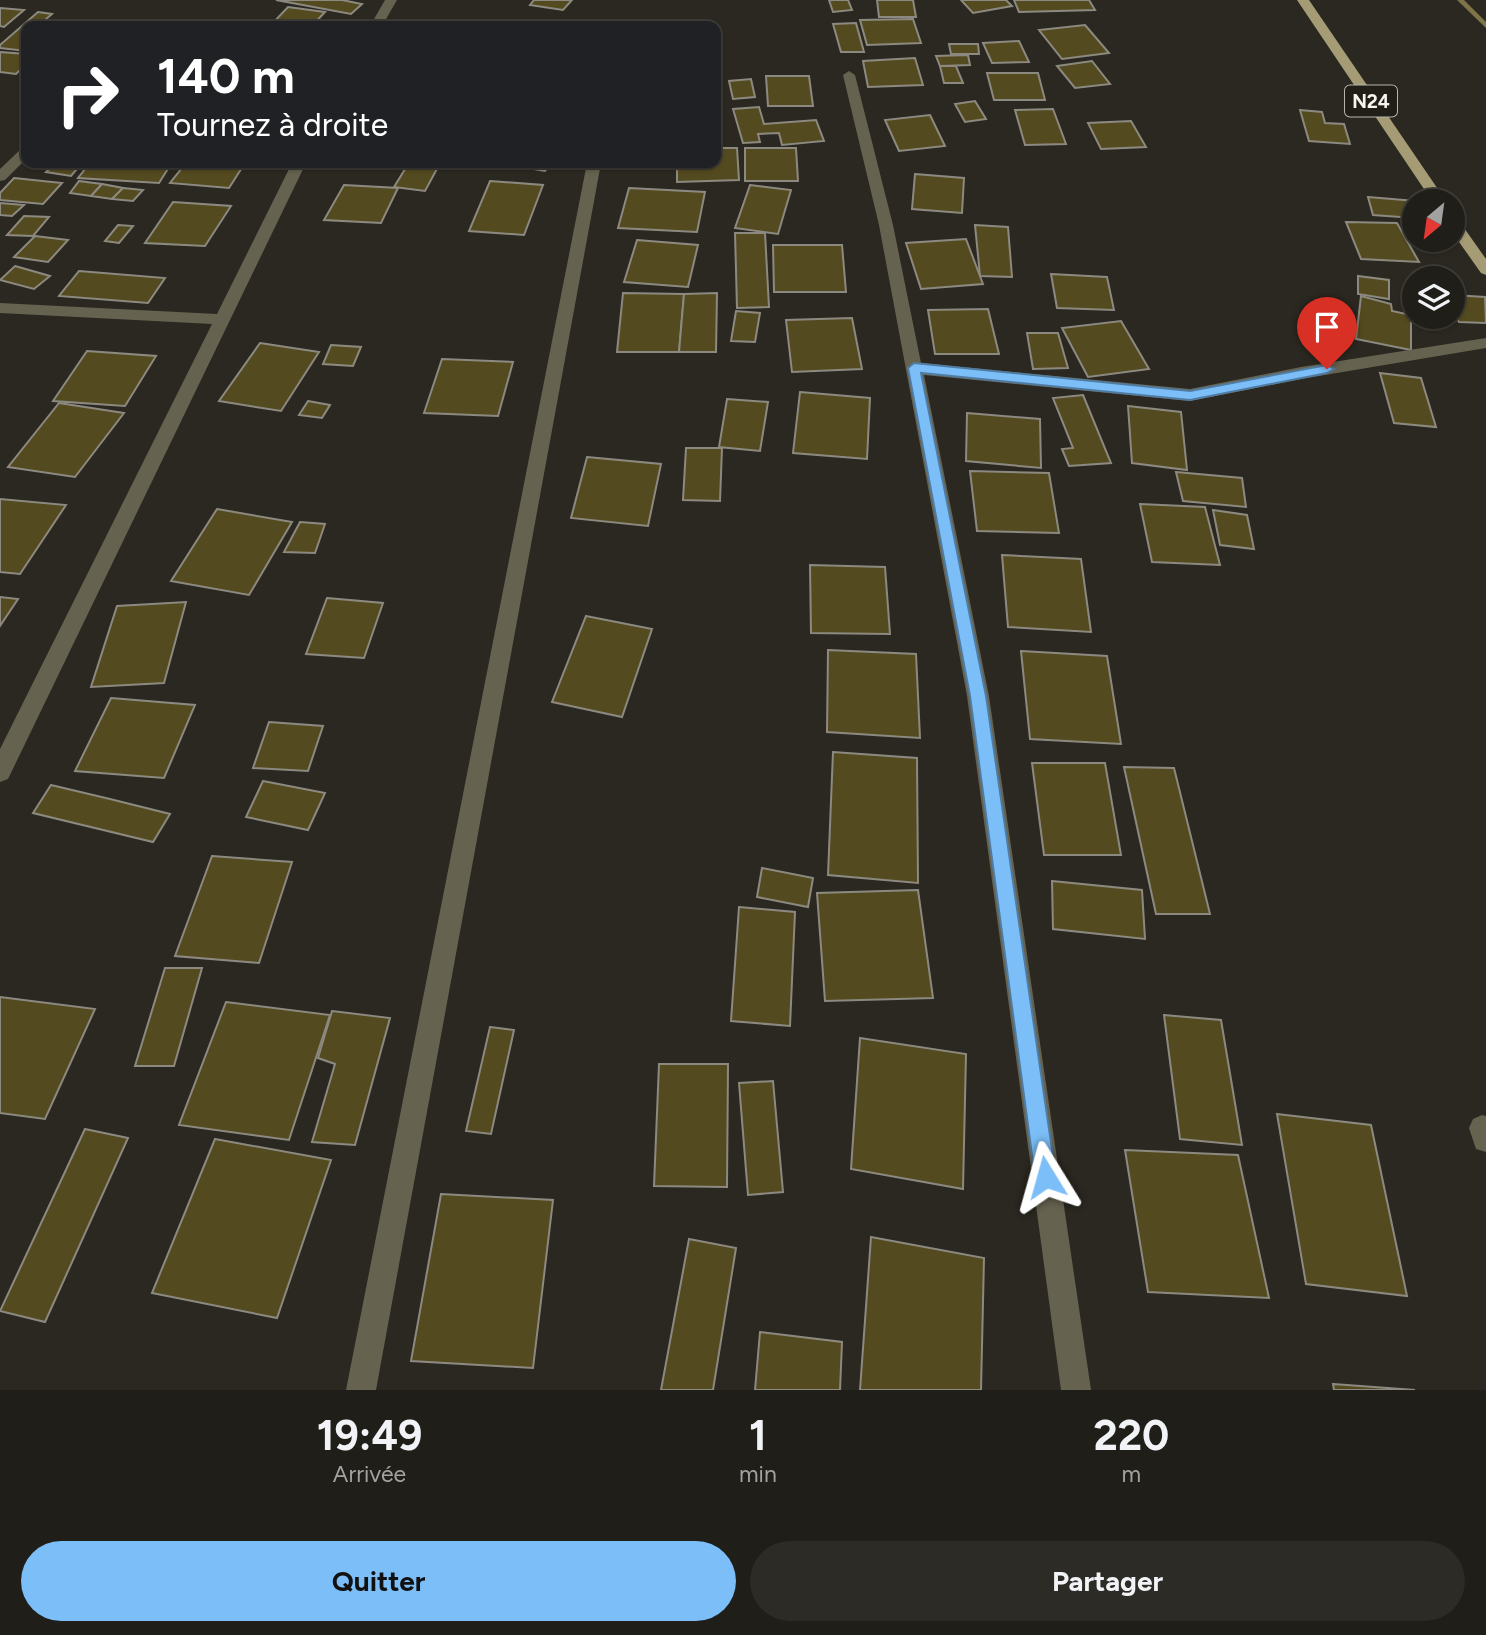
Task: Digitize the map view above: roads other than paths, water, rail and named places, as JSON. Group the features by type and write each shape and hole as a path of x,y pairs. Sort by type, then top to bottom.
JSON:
{"main road":[{"name":"N24","path":"1303,0 1431,189"},
{"path":"1465,240 1486,270"}],"street":[{"path":"379,21 391,0"},
{"path":"849,75 886,225 978,696 1076,1390"},
{"path":"0,177 21,157"},
{"path":"0,772 297,168"},
{"path":"360,1390 593,168"},
{"path":"0,308 222,319"},
{"path":"914,368 1190,395 1301,373 1486,343"}],"waterway":[{"path":"1460,0 1486,26"}]}
